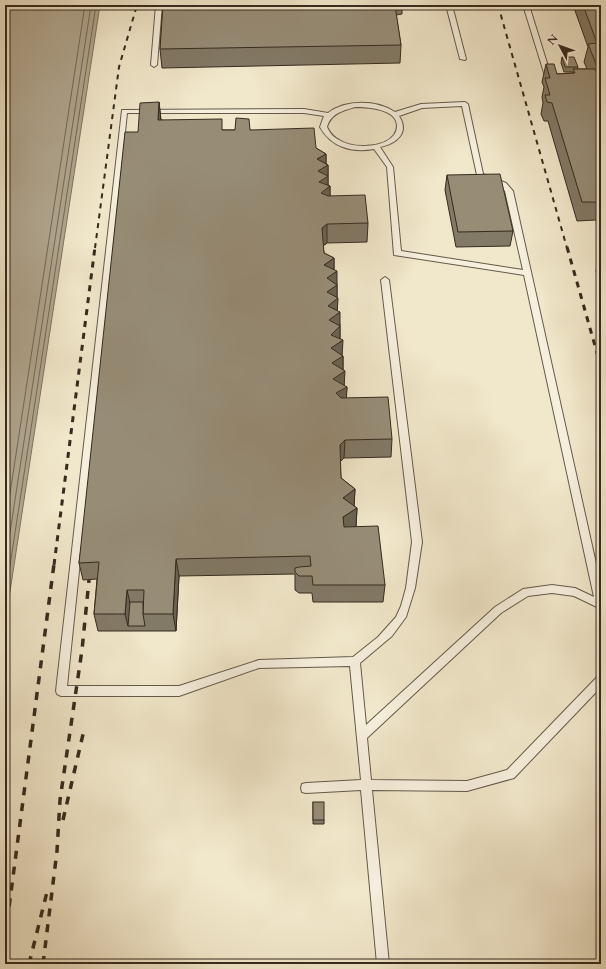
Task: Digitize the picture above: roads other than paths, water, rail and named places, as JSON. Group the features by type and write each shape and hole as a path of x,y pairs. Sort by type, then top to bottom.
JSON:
{"lane":[{"path":"154,65 159,5"},
{"path":"450,5 463,59"},
{"path":"526,5 548,76"},
{"path":"355,104 377,106 394,115 399,122 400,130 396,137 388,143 363,149 349,147 338,143 329,137 324,130 324,122 328,115 344,106 355,104"},
{"path":"394,115 421,106 465,104 480,175 486,179 504,185 509,191 600,604"},
{"path":"328,115 304,111 124,111 61,691 179,691 259,664 355,661 381,641 402,615 412,581 417,542 385,280"},
{"path":"376,147 390,167 396,253 527,273"},
{"path":"362,736 498,610 526,592 552,589 574,592 600,604"},
{"path":"355,661 383,964"},
{"path":"306,788 366,785 467,786 510,774 601,680"}],"water":[{"path":"5,5 100,5 5,624"}],"railway":[{"path":"95,248 119,67 137,5"},
{"path":"498,5 567,248"},
{"path":"54,565 95,247"},
{"path":"567,247 601,367"},
{"path":"5,938 54,564"},
{"path":"43,964 57,851 60,800 82,650 89,580"},
{"path":"63,820 84,730"},
{"path":"29,964 48,888"}]}
